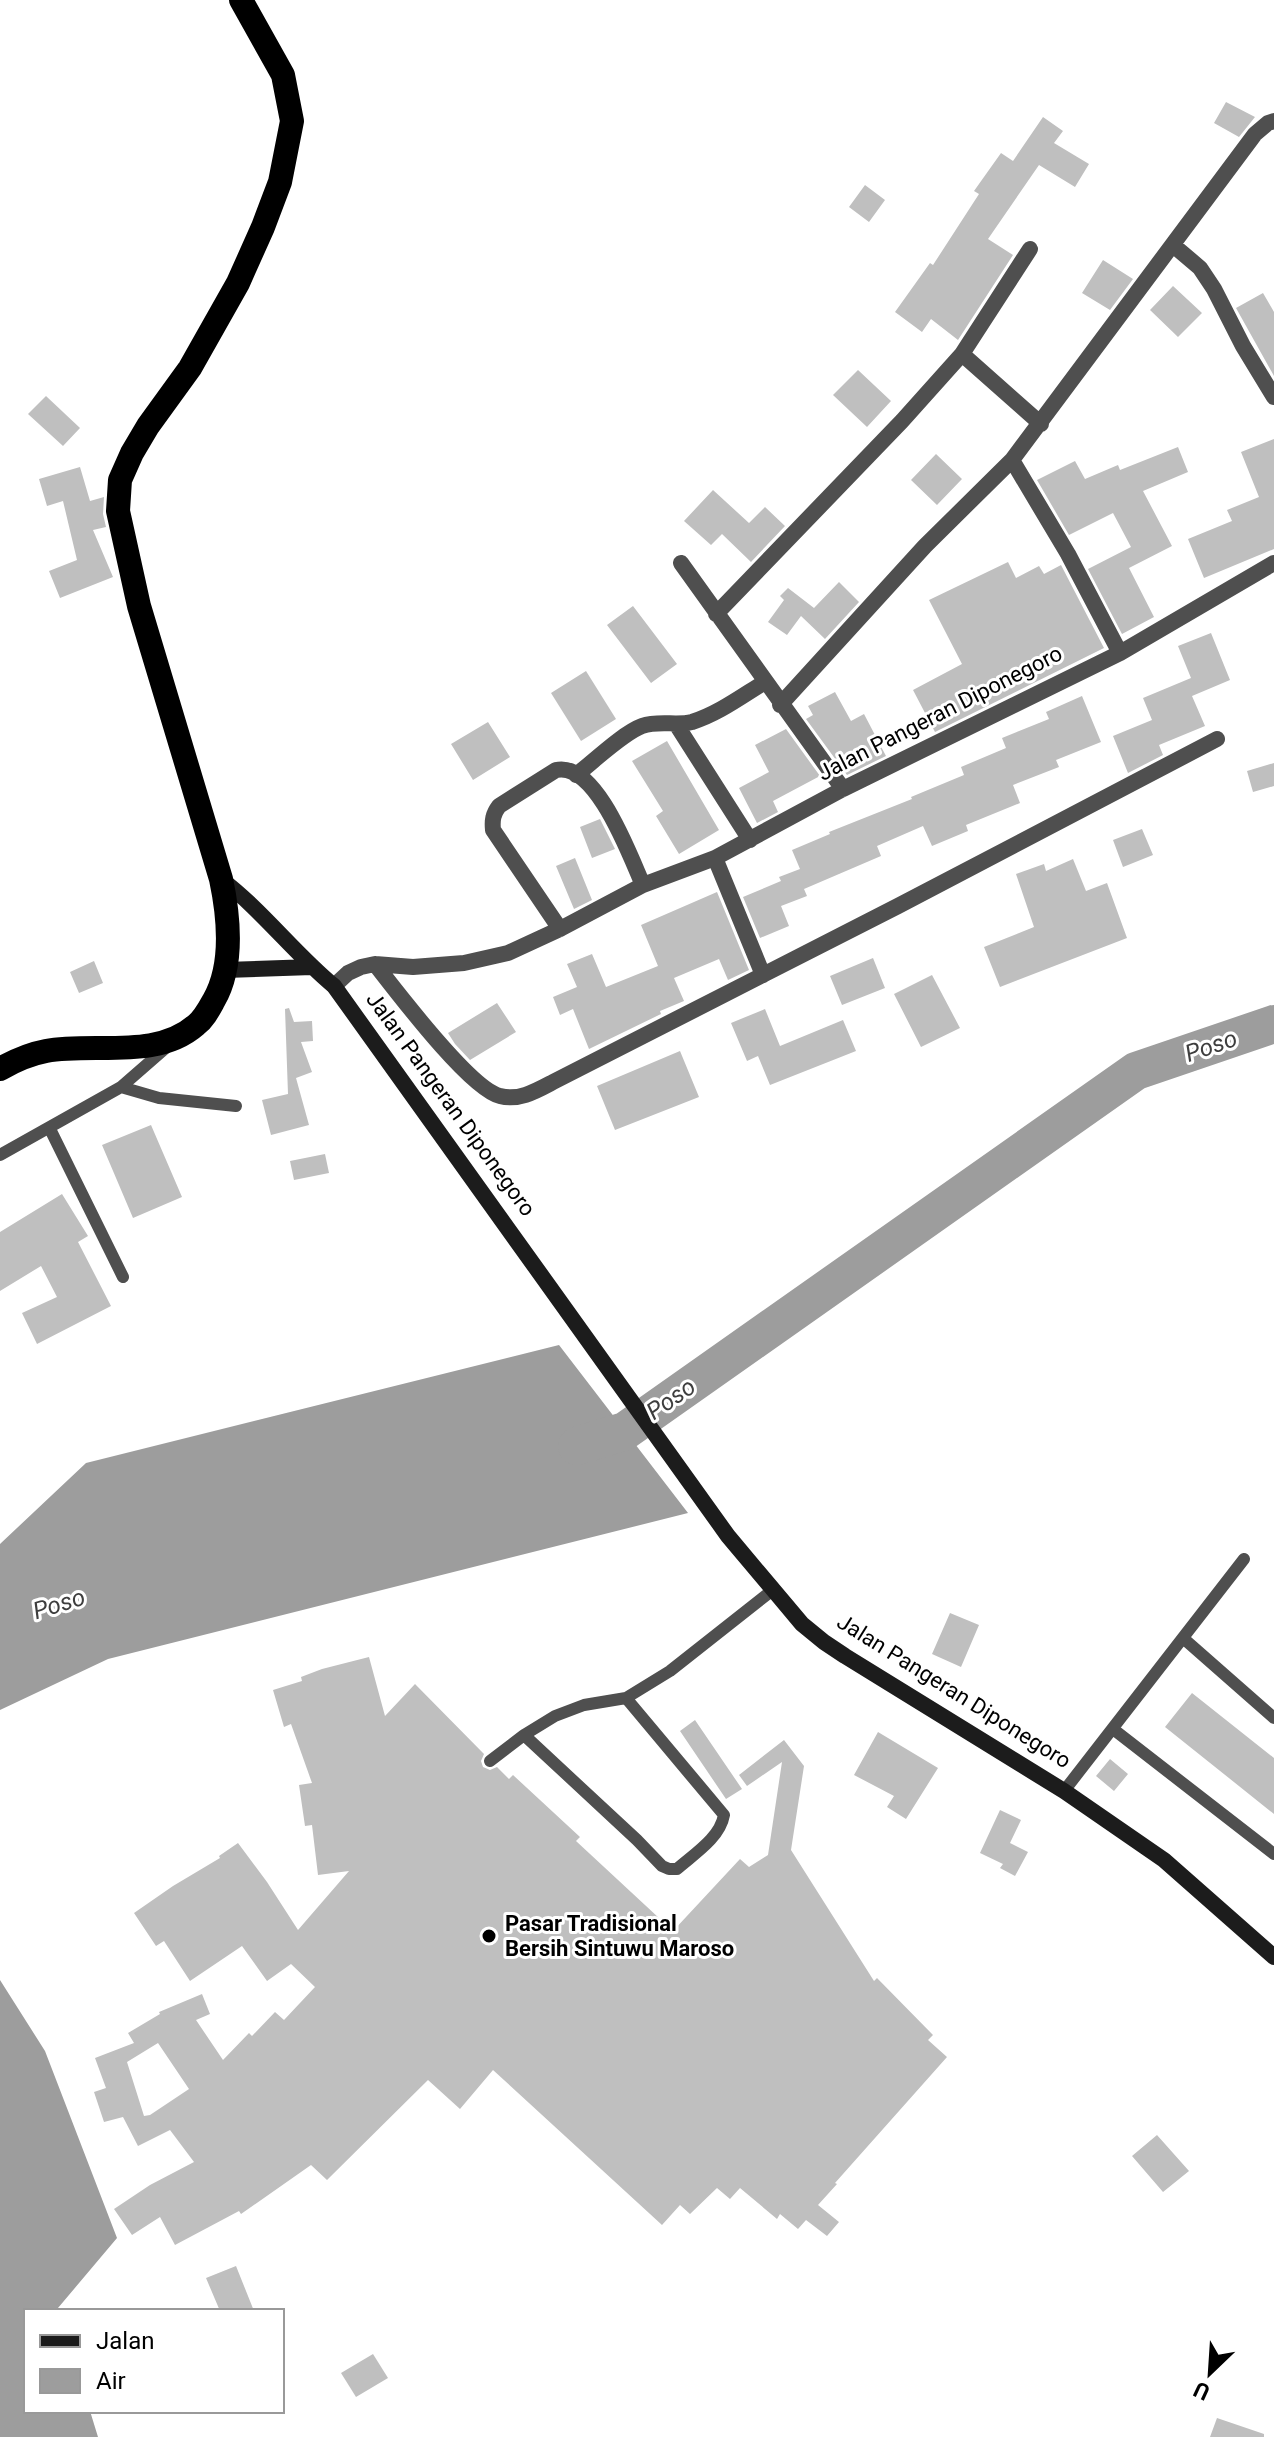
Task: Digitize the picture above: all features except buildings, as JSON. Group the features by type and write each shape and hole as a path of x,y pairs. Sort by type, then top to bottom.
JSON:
{"highway":[{"path":"0,1069 16,1060 46,1051 173,1041 197,1025 222,986 228,921 221,879 139,606 118,511 120,480 132,453 190,368 232,295 280,182 292,121 283,75 241,0"}],"street":[{"path":"780,705 925,546 1012,460 1255,134 1274,121"},
{"path":"1173,245 1200,268 1214,289 1274,397"},
{"path":"716,614 902,421 962,354 1030,249"},
{"path":"962,354 1041,424"},
{"path":"1012,460 1068,554 1120,653"},
{"path":"681,563 843,789"},
{"name":"Jalan Pangeran Diponegoro","path":"1274,563 1120,653 843,789 715,858 643,885 508,953 464,963 413,967 375,964 348,973 334,986 728,1536 802,1624 824,1642 1064,1791 1164,1860 1274,1957"},
{"path":"576,775 642,726 691,722 717,712 765,682"},
{"path":"676,724 750,840"},
{"path":"375,964 440,1044 485,1089 511,1098 543,1087 1217,739"},
{"path":"560,929 493,830 492,820 499,806 556,770 566,769 593,787 605,804 643,885"},
{"path":"715,858 763,975"},
{"path":"221,879 249,901 334,986"},
{"path":"225,970 312,967"}],"lane":[{"path":"0,1155 121,1087 173,1041"},
{"path":"121,1087 159,1098 236,1106"},
{"path":"50,1129 123,1277"},
{"path":"1064,1791 1244,1559"},
{"path":"490,1761 555,1716 584,1705 626,1698 670,1671 774,1589"},
{"path":"1183,1638 1274,1718"},
{"path":"524,1735 662,1866 677,1869 713,1837 724,1815 626,1698"},
{"path":"1113,1729 1274,1854"}],"water":[{"path":"559,1345 688,1513 108,1659 0,1710 0,1544 86,1463"},
{"path":"0,1980 45,2051 117,2238 58,2309 24,2309 24,2413 91,2413 98,2437 0,2437"}],"waterway":[{"name":"Poso","path":"577,1446 625,1431 1136,1071 1274,1024"}],"place":[{"name":"Pasar Tradisional Bersih Sintuwu Maroso","path":"489,1936"}]}
